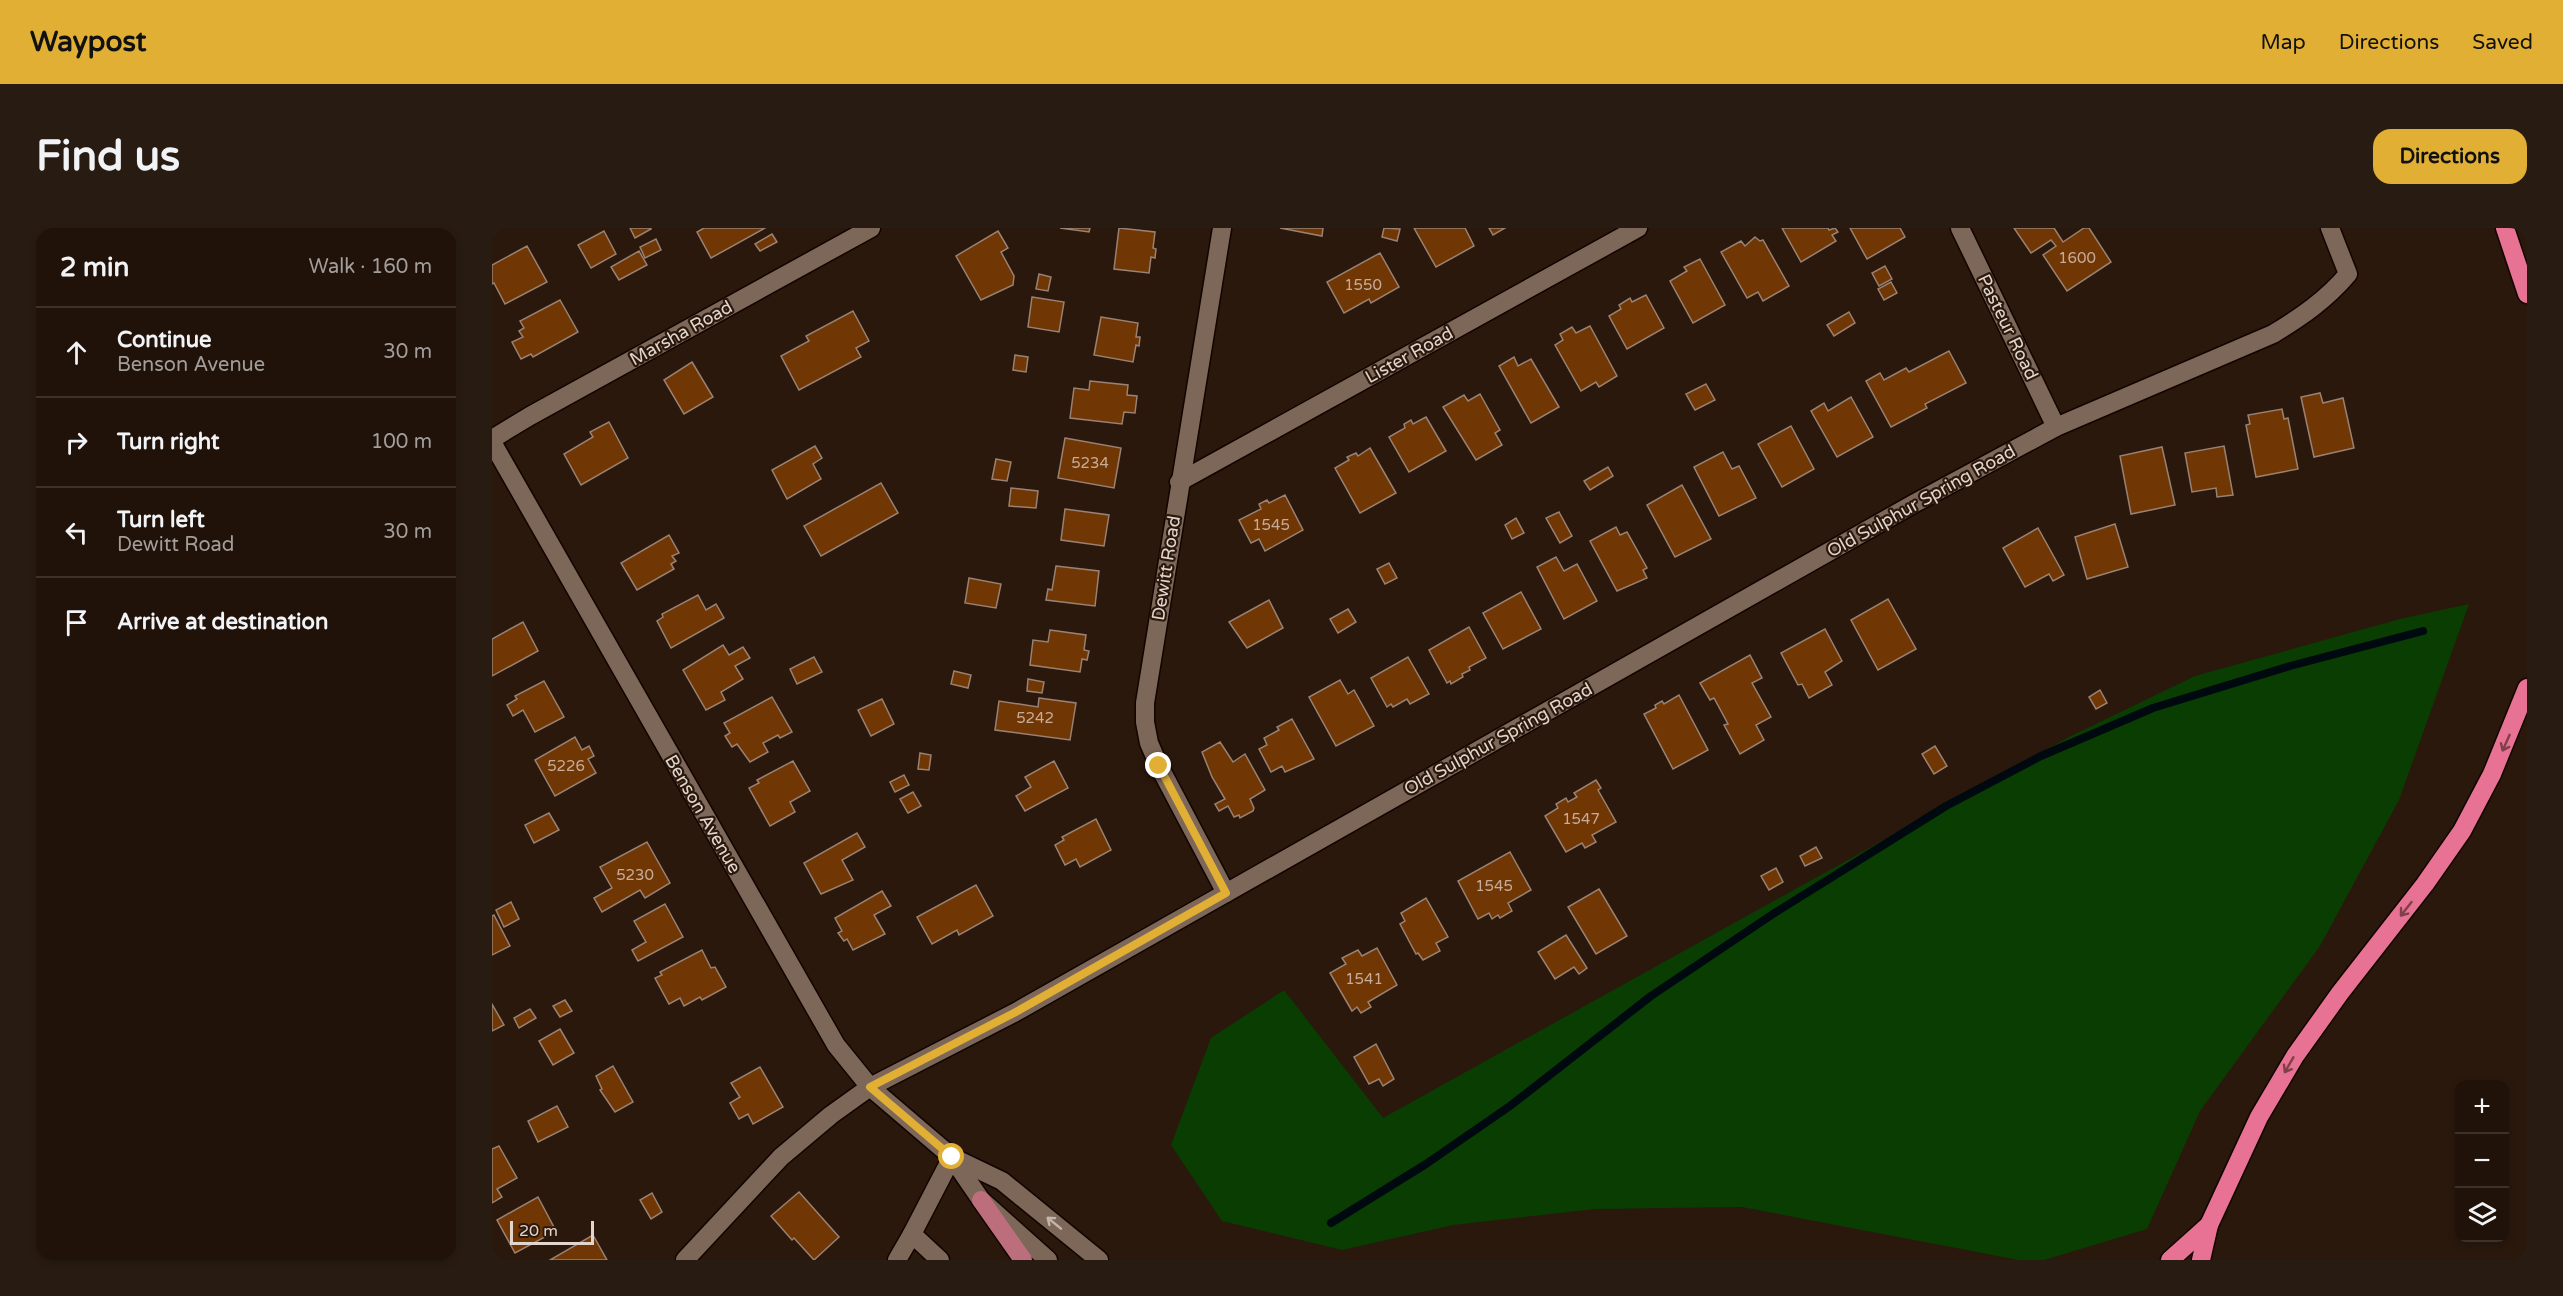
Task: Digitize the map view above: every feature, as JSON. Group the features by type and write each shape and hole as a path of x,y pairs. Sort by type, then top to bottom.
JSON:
{"highway":[{"path":"2505,228 2527,294"},
{"path":"2201,1260 2209,1225 2259,1118 2295,1056 2340,993 2425,884 2462,831 2492,774 2527,688"},
{"path":"2170,1260 2209,1225"}],"main road":[{"path":"981,1200 1023,1260"}],"street":[{"name":"Marsha Road","path":"492,441 530,416 871,228"},
{"name":"Dewitt Road","path":"1222,228 1179,482 1145,703 1145,722 1149,743 1159,766 1226,893"},
{"name":"Lister Road","path":"1179,482 1638,228"},
{"name":"Pasteur Road","path":"1960,228 2056,427"},
{"name":"Old Sulphur Spring Road","path":"685,1260 781,1157 870,1087 1014,1013 1904,509 2056,427 2273,334 2304,316 2331,294 2348,274 2330,228"},
{"name":"Benson Avenue","path":"492,441 811,1005 836,1045 870,1087 952,1157 1002,1181 1099,1260"},
{"name":"Benson Avenue","path":"952,1157 981,1200 1048,1260"},
{"path":"897,1260 952,1157"},
{"path":"912,1234 940,1260"}],"green space":[{"path":"2469,604 2399,800 2320,946 2200,1111 2147,1229 2044,1260 2019,1260 1742,1207 1595,1209 1453,1225 1342,1250 1222,1221 1171,1145 1211,1038 1284,990 1383,1118 2071,736 2195,676 2400,619"}],"building":[{"path":"630,228 651,228 651,229 635,238"},
{"path":"704,228 765,228 711,258 697,232"},
{"path":"1060,228 1090,228 1089,232"},
{"path":"1119,228 1155,232 1153,248 1156,249 1155,258 1151,257 1149,273 1114,269"},
{"path":"1280,228 1323,228 1322,236"},
{"path":"1384,228 1400,229 1397,241 1382,237"},
{"path":"1414,228 1465,228 1474,246 1436,267"},
{"path":"1489,228 1505,228 1493,235"},
{"path":"1782,228 1828,228 1829,230 1835,228 1838,232 1832,235 1836,241 1801,262"},
{"path":"1850,228 1900,228 1905,237 1867,259"},
{"path":"2014,228 2054,228 2063,242 2084,228 2089,228 2111,262 2067,291 2043,255 2056,246 2051,240 2031,253"},
{"path":"604,231 616,254 591,268 578,245"},
{"path":"998,231 1008,248 1001,252 1014,276 1013,285 981,300 956,256"},
{"path":"772,234 777,242 760,251 755,244"},
{"path":"1755,237 1760,241 1763,240 1789,286 1763,301 1758,292 1747,298 1721,252 1741,241 1745,246"},
{"path":"656,239 661,250 645,258 640,247"},
{"path":"527,246 547,282 505,304 494,283 492,284 492,265"},
{"path":"639,251 647,265 619,280 611,267"},
{"path":"1380,253 1399,287 1371,303 1369,299 1344,313 1327,282"},
{"path":"1700,259 1725,305 1693,323 1670,281 1687,271 1684,267"},
{"path":"1885,266 1892,279 1879,286 1872,273"},
{"path":"1039,274 1051,277 1048,291 1036,289"},
{"path":"1891,282 1897,293 1884,300 1878,289"},
{"path":"1646,295 1664,328 1627,349 1609,316 1621,309 1619,305 1630,298 1632,302"},
{"path":"1032,297 1064,302 1059,332 1028,327"},
{"path":"560,300 578,332 533,357 531,354 521,359 512,342 523,337 519,331 524,328 520,321"},
{"path":"853,311 869,341 856,348 861,357 799,390 781,356 809,341 806,336"},
{"path":"1849,312 1855,323 1834,336 1827,325"},
{"path":"1101,317 1138,323 1136,337 1140,337 1139,346 1136,345 1133,362 1094,355"},
{"path":"1590,326 1617,376 1599,387 1596,382 1581,391 1555,345 1563,340 1560,334 1572,327 1576,333"},
{"path":"1949,351 1966,383 1925,404 1927,408 1891,427 1866,381 1880,373 1884,380 1906,368 1909,372"},
{"path":"1015,355 1028,357 1026,372 1013,370"},
{"path":"1514,357 1518,366 1531,359 1559,407 1531,423 1499,366"},
{"path":"692,362 713,397 684,414 664,380"},
{"path":"1090,381 1128,385 1127,395 1137,396 1135,413 1124,412 1122,424 1070,418 1074,388 1089,390"},
{"path":"1706,384 1715,400 1695,410 1686,394"},
{"path":"2320,393 2323,403 2343,398 2354,448 2314,457 2301,397"},
{"path":"1480,394 1500,430 1495,433 1502,445 1476,460 1443,407 1464,395 1468,401"},
{"path":"1851,397 1873,437 1837,457 1811,411 1824,403 1828,411"},
{"path":"2282,409 2284,419 2288,418 2298,469 2256,477 2246,425 2250,424 2248,415"},
{"path":"1426,417 1446,451 1409,472 1389,437 1405,428 1404,424 1411,420 1413,424"},
{"path":"609,422 628,458 581,485 564,454 593,437 590,432"},
{"path":"1791,426 1814,469 1782,487 1758,444"},
{"path":"1065,438 1121,448 1114,488 1058,478"},
{"path":"815,446 822,458 813,464 821,479 787,499 772,470"},
{"path":"2224,446 2233,495 2217,497 2216,488 2192,492 2185,453"},
{"path":"2162,447 2175,505 2131,514 2120,456"},
{"path":"1370,448 1396,493 1360,513 1335,468 1349,460 1347,457 1356,453 1358,456"},
{"path":"1723,452 1732,469 1739,466 1756,498 1719,516 1694,467"},
{"path":"996,459 1011,462 1007,481 992,479"},
{"path":"1608,467 1613,476 1590,490 1584,481"},
{"path":"881,483 898,513 821,556 804,526"},
{"path":"1682,485 1711,539 1675,557 1647,505"},
{"path":"1011,488 1038,491 1036,508 1009,506"},
{"path":"1285,495 1303,530 1265,551 1259,539 1251,543 1239,520 1261,509 1259,504 1267,500 1269,503"},
{"path":"1065,509 1109,515 1104,546 1061,540"},
{"path":"1559,512 1572,536 1560,543 1546,518"},
{"path":"1516,518 1524,533 1512,539 1505,525"},
{"path":"2115,524 2128,567 2087,579 2075,537"},
{"path":"1616,527 1620,535 1627,532 1647,568 1643,570 1647,578 1617,591 1590,541"},
{"path":"2038,528 2064,575 2053,581 2049,574 2025,587 2003,548"},
{"path":"669,535 679,553 672,556 676,561 671,564 674,569 637,590 621,563"},
{"path":"1556,557 1564,571 1577,564 1597,601 1564,619 1537,567"},
{"path":"1389,563 1397,578 1385,584 1377,569"},
{"path":"1056,566 1099,571 1095,606 1046,600 1048,589 1052,590"},
{"path":"969,578 1001,584 996,608 965,603"},
{"path":"1521,592 1541,629 1503,649 1483,613"},
{"path":"698,595 706,610 716,604 724,618 671,648 657,621 663,617 662,614"},
{"path":"1888,599 1916,649 1878,670 1851,620"},
{"path":"1269,600 1283,628 1247,648 1229,622"},
{"path":"1348,609 1356,622 1338,633 1330,619"},
{"path":"523,622 538,651 492,676 492,639"},
{"path":"1469,627 1486,658 1469,667 1470,670 1462,674 1463,677 1451,684 1450,681 1447,683 1429,650"},
{"path":"1825,629 1842,661 1825,672 1832,685 1809,698 1802,684 1798,685 1781,653"},
{"path":"1050,630 1086,635 1084,650 1089,651 1087,660 1082,659 1080,672 1030,665 1033,640 1048,642"},
{"path":"723,645 729,655 743,647 750,658 735,666 743,679 721,692 725,700 706,710 683,670"},
{"path":"1750,655 1762,678 1752,683 1771,717 1756,725 1764,740 1740,754 1724,725 1728,724 1714,698 1710,700 1700,683"},
{"path":"814,657 822,672 797,684 790,669"},
{"path":"1408,657 1429,694 1410,704 1407,699 1393,707 1391,704 1387,707 1371,678"},
{"path":"954,671 971,675 968,688 951,684"},
{"path":"1028,679 1044,682 1042,693 1027,691"},
{"path":"1340,680 1348,694 1354,690 1374,726 1336,746 1309,697"},
{"path":"544,681 564,717 535,732 523,710 513,716 507,705 517,699 515,696"},
{"path":"2100,690 2107,703 2096,709 2089,697"},
{"path":"1679,695 1708,750 1673,769 1644,714 1656,708 1655,705 1662,701 1664,704"},
{"path":"772,697 792,732 780,738 778,735 763,743 768,752 750,762 737,744 732,747 725,736 730,733 724,723"},
{"path":"1039,698 1076,703 1070,740 995,730 999,701 1038,707"},
{"path":"882,699 894,724 871,736 858,710"},
{"path":"1292,719 1314,759 1285,772 1282,766 1271,772 1259,749 1267,745 1264,738 1279,730 1277,727"},
{"path":"575,737 582,750 589,746 594,756 588,759 596,773 555,796 535,760"},
{"path":"1220,742 1233,762 1245,754 1265,790 1250,799 1253,811 1240,818 1239,815 1234,817 1228,806 1219,811 1215,804 1225,799 1212,777 1202,752"},
{"path":"1935,746 1947,766 1934,774 1922,754"},
{"path":"920,753 931,755 929,770 918,769"},
{"path":"793,761 810,791 790,802 795,812 770,826 749,788 759,783 757,780"},
{"path":"1054,761 1068,788 1025,811 1016,796 1031,787 1025,777"},
{"path":"904,775 909,785 895,792 890,782"},
{"path":"1596,780 1601,788 1598,790 1616,822 1592,835 1596,842 1585,848 1582,843 1566,852 1545,816 1558,808 1556,804 1566,798 1568,802 1577,797 1574,793"},
{"path":"913,792 921,806 908,813 900,799"},
{"path":"549,813 559,830 534,843 525,825"},
{"path":"1096,819 1111,850 1080,867 1076,859 1065,865 1055,845 1064,840 1062,837"},
{"path":"857,833 865,847 842,860 853,880 821,894 804,863"},
{"path":"647,842 670,883 645,898 640,890 602,912 594,898 612,888 600,867"},
{"path":"1816,847 1822,858 1805,866 1800,856"},
{"path":"1510,852 1531,890 1508,903 1512,911 1500,918 1498,915 1492,919 1489,913 1478,919 1458,881"},
{"path":"1776,868 1783,882 1769,890 1761,876"},
{"path":"976,885 993,916 959,935 957,930 932,944 917,917"},
{"path":"1599,889 1627,936 1596,954 1568,907"},
{"path":"882,891 891,906 874,915 885,934 853,950 847,939 844,941 838,933 842,931 835,918"},
{"path":"1426,898 1448,937 1436,943 1440,951 1423,960 1418,953 1416,954 1400,924 1405,921 1401,913"},
{"path":"511,902 519,919 504,927 496,910"},
{"path":"665,904 683,937 638,961 632,950 646,942 634,921"},
{"path":"494,915 510,946 492,955 492,916"},
{"path":"1566,935 1587,968 1579,974 1574,967 1555,979 1538,952"},
{"path":"1377,948 1397,985 1368,1002 1371,1007 1361,1013 1357,1007 1352,1011 1330,973 1346,964 1342,958 1358,950 1362,956"},
{"path":"702,950 711,968 715,967 726,987 702,1000 700,997 684,1006 680,998 669,1004 655,978 662,975 660,972"},
{"path":"565,1000 572,1011 560,1017 553,1006"},
{"path":"492,1004 504,1025 492,1031"},
{"path":"530,1009 536,1018 519,1028 514,1018"},
{"path":"560,1029 574,1053 553,1065 539,1041"},
{"path":"1376,1044 1394,1079 1383,1086 1379,1079 1369,1084 1354,1057"},
{"path":"613,1066 633,1102 615,1112 600,1090 602,1089 596,1076"},
{"path":"760,1067 783,1107 753,1124 748,1114 739,1119 730,1103 740,1097 731,1083"},
{"path":"557,1106 568,1127 538,1142 528,1121"},
{"path":"499,1146 517,1178 497,1189 502,1197 492,1203 492,1149"},
{"path":"799,1192 839,1237 814,1260 771,1216"},
{"path":"652,1193 662,1212 651,1219 640,1200"},
{"path":"538,1197 556,1231 515,1253 497,1220"},
{"path":"593,1235 607,1260 550,1260"}],"waterway":[{"path":"1331,1223 1426,1164 1510,1106 1651,996 1773,914 1946,806 2041,756 2153,708 2290,666 2423,631"}],"route":[{"path":"952,1157 870,1087 1014,1013 1226,893 1159,766"}]}
